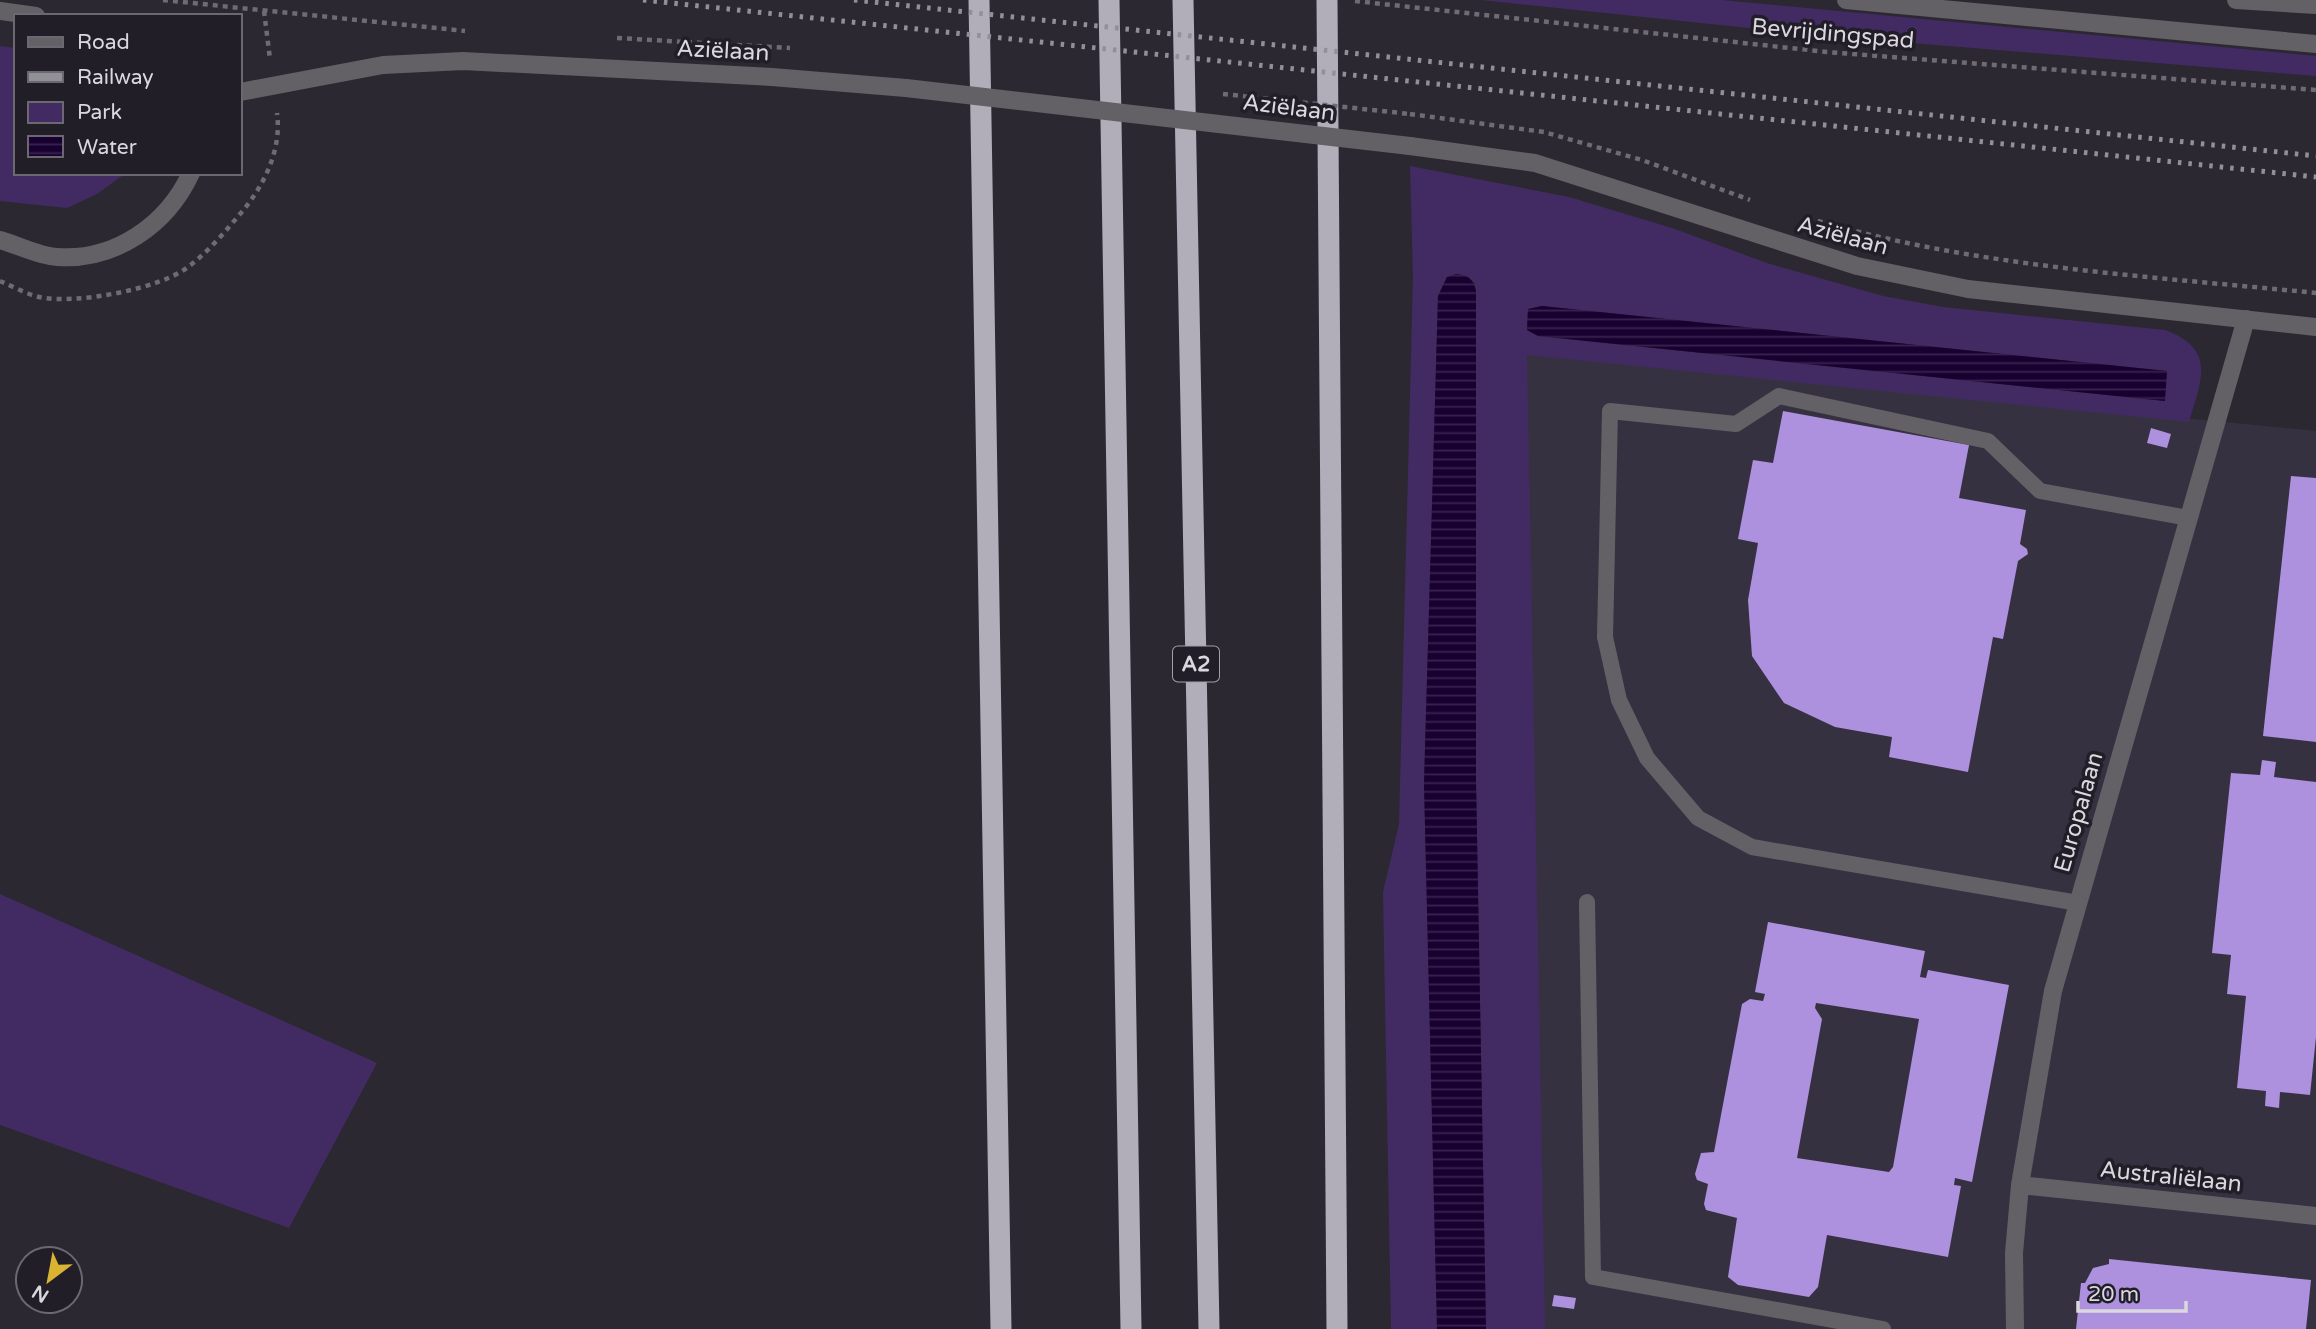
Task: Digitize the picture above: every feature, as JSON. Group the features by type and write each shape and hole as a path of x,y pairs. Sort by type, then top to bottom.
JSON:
{"highway":[{"path":"979,0 1001,1329"},
{"path":"1109,0 1131,1329"},
{"name":"A2","path":"1184,0 1209,1329"},
{"path":"1327,0 1337,1329"}],"street":[{"path":"1846,0 2316,44"},
{"path":"2236,0 2316,5"},
{"path":"0,11 22,14"},
{"name":"Aziëlaan","path":"242,92 383,65 463,61 772,77 906,88 1535,163 1658,200 1752,235 1869,269 1968,289 2316,327"},
{"path":"0,240 56,257 91,254 120,247 164,214 190,175"},
{"name":"Europalaan","path":"2015,1329 2014,1253 2020,1185 2053,991 2246,319"},
{"name":"Australiëlaan","path":"2020,1185 2316,1216"}],"lane":[{"path":"2078,903 1752,847 1698,818 1647,758 1619,700 1605,637 1610,411 1736,424 1779,396 1988,441 2040,491 2188,518"},
{"path":"1587,902 1593,1277 1883,1329"}],"path":[{"path":"163,0 475,32"},
{"name":"Bevrijdingspad","path":"1348,0 1827,52 2316,90"},
{"name":"Aziëlaan","path":"604,38 801,49"},
{"path":"1410,114 1544,132 1642,160 1754,201"},
{"name":"Aziëlaan","path":"1802,217 1863,235 1969,255 2316,293"}],"shaded area":[{"path":"1522,354 2316,431 2316,1329 1539,1329"}],"green space":[{"path":"1481,0 1721,0 2316,56 2316,76 1826,36"},
{"path":"0,46 14,48 14,175 123,175 97,194 67,208 0,201"},
{"path":"1410,166 1569,197 1672,228 1767,263 1883,296 1943,307 2165,330 2192,346 2199,356 2201,367 2198,393 2189,422 1527,355 1545,1329 1486,1329 1476,780 1476,291 1474,282 1456,274 1447,277 1438,296 1424,783 1437,1329 1391,1329 1383,892 1399,824 1413,277","holes":["1542,306 2167,371 2164,401 1538,336 1527,330 1528,309"]},
{"path":"0,894 377,1063 289,1228 0,1125"}],"water":[{"path":"1456,274 1470,278 1476,291 1476,780 1486,1329 1437,1329 1424,784 1438,296 1447,277"},
{"path":"1542,306 2167,371 2165,401 1538,336 1527,330 1528,309"}],"building":[{"path":"1783,411 1969,445 1959,498 2026,510 2020,544 2027,549 2028,554 2018,561 2003,639 1993,637 1968,772 1889,757 1892,737 1835,727 1784,703 1752,656 1748,600 1758,543 1738,539 1753,460 1773,463"},
{"path":"2151,428 2171,434 2167,448 2147,443"},
{"path":"2291,476 2316,478 2316,742 2263,736"},
{"path":"2262,760 2276,762 2274,777 2316,782 2316,1037 2310,1095 2280,1092 2279,1108 2265,1106 2266,1091 2237,1088 2246,996 2227,994 2231,955 2212,953 2231,773 2260,775"},
{"path":"1768,922 1925,951 1920,977 1926,978 1928,970 2009,985 1972,1182 1955,1178 1954,1185 1961,1186 1948,1257 1827,1235 1818,1287 1809,1297 1738,1285 1728,1277 1737,1218 1706,1210 1704,1204 1708,1184 1697,1180 1695,1174 1701,1153 1714,1152 1742,1004 1750,999 1763,1001 1765,994 1755,992","holes":["1816,1003 1919,1019 1893,1167 1889,1172 1797,1158 1822,1019 1815,1008"]},
{"path":"2109,1259 2311,1280 2306,1329 2076,1329 2081,1283 2085,1283 2093,1268 2109,1264"},
{"path":"1554,1295 1576,1298 1574,1309 1552,1306"}],"railway":[{"path":"643,0 2316,177"},
{"path":"854,0 2316,156"}]}
